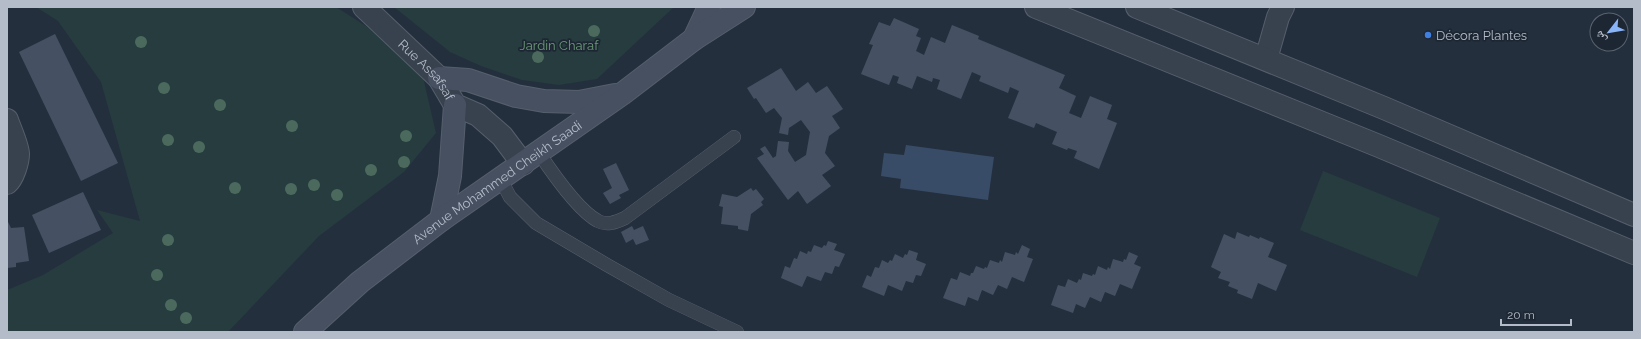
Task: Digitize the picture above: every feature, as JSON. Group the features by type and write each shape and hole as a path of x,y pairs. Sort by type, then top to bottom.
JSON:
{"main road":[{"name":"Avenue Mohammed Cheikh Saadi","path":"694,39 708,7"},
{"name":"Avenue Mohammed Cheikh Saadi","path":"305,332 360,282 441,220 501,180 622,94 694,39 744,7"},
{"path":"439,78 468,80 516,96 544,101 580,102 622,94"},
{"path":"441,220 450,176 455,105"}],"street":[{"name":"Rue Assafsaf","path":"364,7 439,78 455,105 478,115 497,132 531,158"},
{"path":"1036,7 1379,146 1634,253"},
{"path":"1137,7 1266,59 1634,215"},
{"path":"1266,59 1278,17 1283,7"},
{"path":"7,120 18,153 9,182 7,183"}],"lane":[{"path":"531,158 552,172 573,199 591,216 598,221 606,223 616,222 625,218 734,137"},
{"path":"501,180 510,197 536,223 669,300 737,332"}],"green space":[{"path":"36,7 336,7 366,26 423,77 436,133 404,172 319,236 228,332 7,332 7,290 43,275 113,233 97,210 140,221 101,82 58,21"},
{"name":"Jardin Charaf","path":"394,7 674,7 597,79 559,85 522,80 481,66 450,52"},
{"path":"1323,171 1440,218 1417,277 1300,230"}],"water":[{"path":"906,145 994,157 988,200 900,188 901,179 881,176 884,153 904,155"}],"building":[{"path":"894,18 919,29 916,36 921,38 916,51 924,55 931,37 945,43 952,25 979,36 978,39 1065,75 1059,88 1076,96 1069,113 1081,118 1090,96 1112,105 1107,119 1117,123 1099,169 1074,158 1077,151 1068,148 1067,150 1052,144 1057,132 1036,123 1034,128 1008,118 1019,91 1010,87 1008,93 979,81 981,76 972,72 961,99 937,89 940,80 933,78 932,82 917,76 912,89 897,83 899,77 893,75 889,85 861,74 873,45 869,44 879,22 890,26"},
{"path":"55,34 118,163 81,181 19,52"},
{"path":"781,68 796,91 808,82 816,93 827,86 843,109 832,116 840,128 829,136 825,153 835,166 822,175 831,186 807,204 798,191 788,200 757,158 764,154 760,149 765,146 773,158 776,156 778,141 789,142 788,151 795,162 806,155 810,132 801,120 789,128 788,135 779,133 782,118 774,108 766,113 747,88"},
{"path":"616,163 629,190 619,195 621,198 610,204 603,193 612,188 603,169"},
{"path":"751,188 753,191 756,189 764,199 761,202 763,205 751,214 748,231 738,229 738,226 721,224 723,207 719,206 722,194 737,197"},
{"path":"83,192 101,230 49,253 32,215"},
{"path":"7,220 11,228 24,227 29,261 16,263 16,267 7,268"},
{"path":"632,226 634,230 643,226 649,240 636,245 633,239 626,243 621,232"},
{"path":"1237,232 1249,237 1250,235 1259,239 1260,237 1274,243 1268,257 1287,265 1276,291 1258,283 1252,299 1237,293 1238,290 1228,286 1230,282 1218,278 1221,272 1211,267 1224,234 1235,239"},
{"path":"828,241 837,244 834,250 845,254 839,267 835,266 832,274 825,272 821,281 807,276 802,287 781,278 785,266 790,268 794,258 797,259 800,251 807,254 808,251 811,252 814,245 822,248 824,245 826,246"},
{"path":"1022,245 1030,249 1027,257 1033,259 1024,282 1012,277 1007,289 998,285 993,295 982,290 978,301 968,297 965,306 943,298 951,278 957,280 960,272 970,276 976,266 984,269 985,267 987,268 990,260 999,263 1000,260 1002,262 1005,252 1015,255 1016,252 1018,254"},
{"path":"909,250 918,253 916,260 926,264 921,276 916,275 913,283 906,281 902,291 888,285 884,296 862,287 867,275 871,277 875,267 879,268 882,260 888,263 890,260 892,261 895,254 903,258 905,254 907,255"},
{"path":"1129,252 1138,256 1134,264 1141,267 1132,289 1120,284 1115,296 1105,292 1101,302 1090,297 1085,308 1076,304 1073,313 1051,305 1058,285 1065,287 1068,279 1077,283 1079,279 1081,280 1083,273 1092,276 1093,274 1095,275 1098,266 1107,270 1108,267 1110,269 1113,259 1123,262 1124,259 1126,260"}],"place":[{"name":"Décora Plantes","path":"1428,35"}]}
